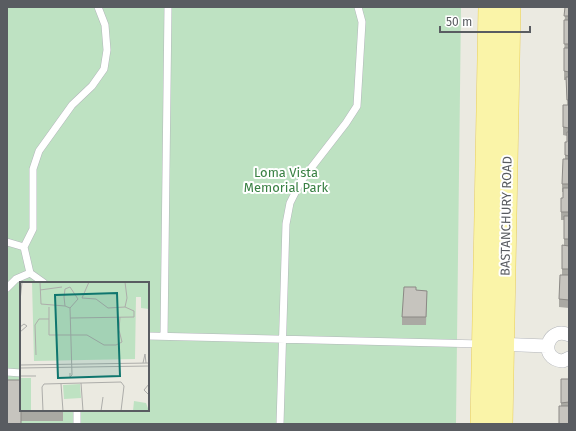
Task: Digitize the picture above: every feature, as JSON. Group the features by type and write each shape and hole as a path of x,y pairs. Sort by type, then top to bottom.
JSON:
{"main road":[{"name":"BASTANCHURY ROAD","path":"481,424 489,7"},
{"name":"BASTANCHURY ROAD","path":"502,424 510,7"}],"street":[{"path":"569,336 561,333 555,335 551,338 548,346 548,351 553,358 563,361 569,358"},
{"path":"482,344 548,346"}],"lane":[{"path":"43,282 30,273 24,247 33,229 33,169 39,151 72,104 92,86 104,69 107,50 105,26 98,7"},
{"path":"164,336 168,7"},
{"path":"280,424 286,224 290,203 301,181 346,123 356,106 362,22 358,7"},
{"path":"7,242 24,247"},
{"path":"7,288 16,280 30,273"},
{"path":"149,336 482,344"},
{"path":"7,372 20,373"},
{"path":"77,411 77,424"}],"green space":[{"name":"Loma Vista Memorial Park","path":"7,7 461,7 456,424 7,424"}],"building":[{"path":"565,7 569,7 569,16 564,16"},
{"path":"564,20 569,20 569,44 564,44"},
{"path":"564,48 569,48 569,72 564,71"},
{"path":"566,77 569,77 569,100 567,100"},
{"path":"563,105 569,105 569,128 563,127"},
{"path":"567,132 569,132 569,156 565,155"},
{"path":"563,159 569,159 569,184 562,184"},
{"path":"563,188 569,188 569,212 561,212"},
{"path":"564,216 569,216 569,239 564,239"},
{"path":"562,245 569,246 569,269 562,269"},
{"path":"560,275 569,275 569,300 559,299"},
{"path":"404,287 416,287 416,290 427,291 426,317 402,317"},
{"path":"561,379 569,379 569,402 561,403"},
{"path":"7,380 20,380 21,424 7,424"},
{"path":"559,406 569,406 569,424 559,424"}]}
